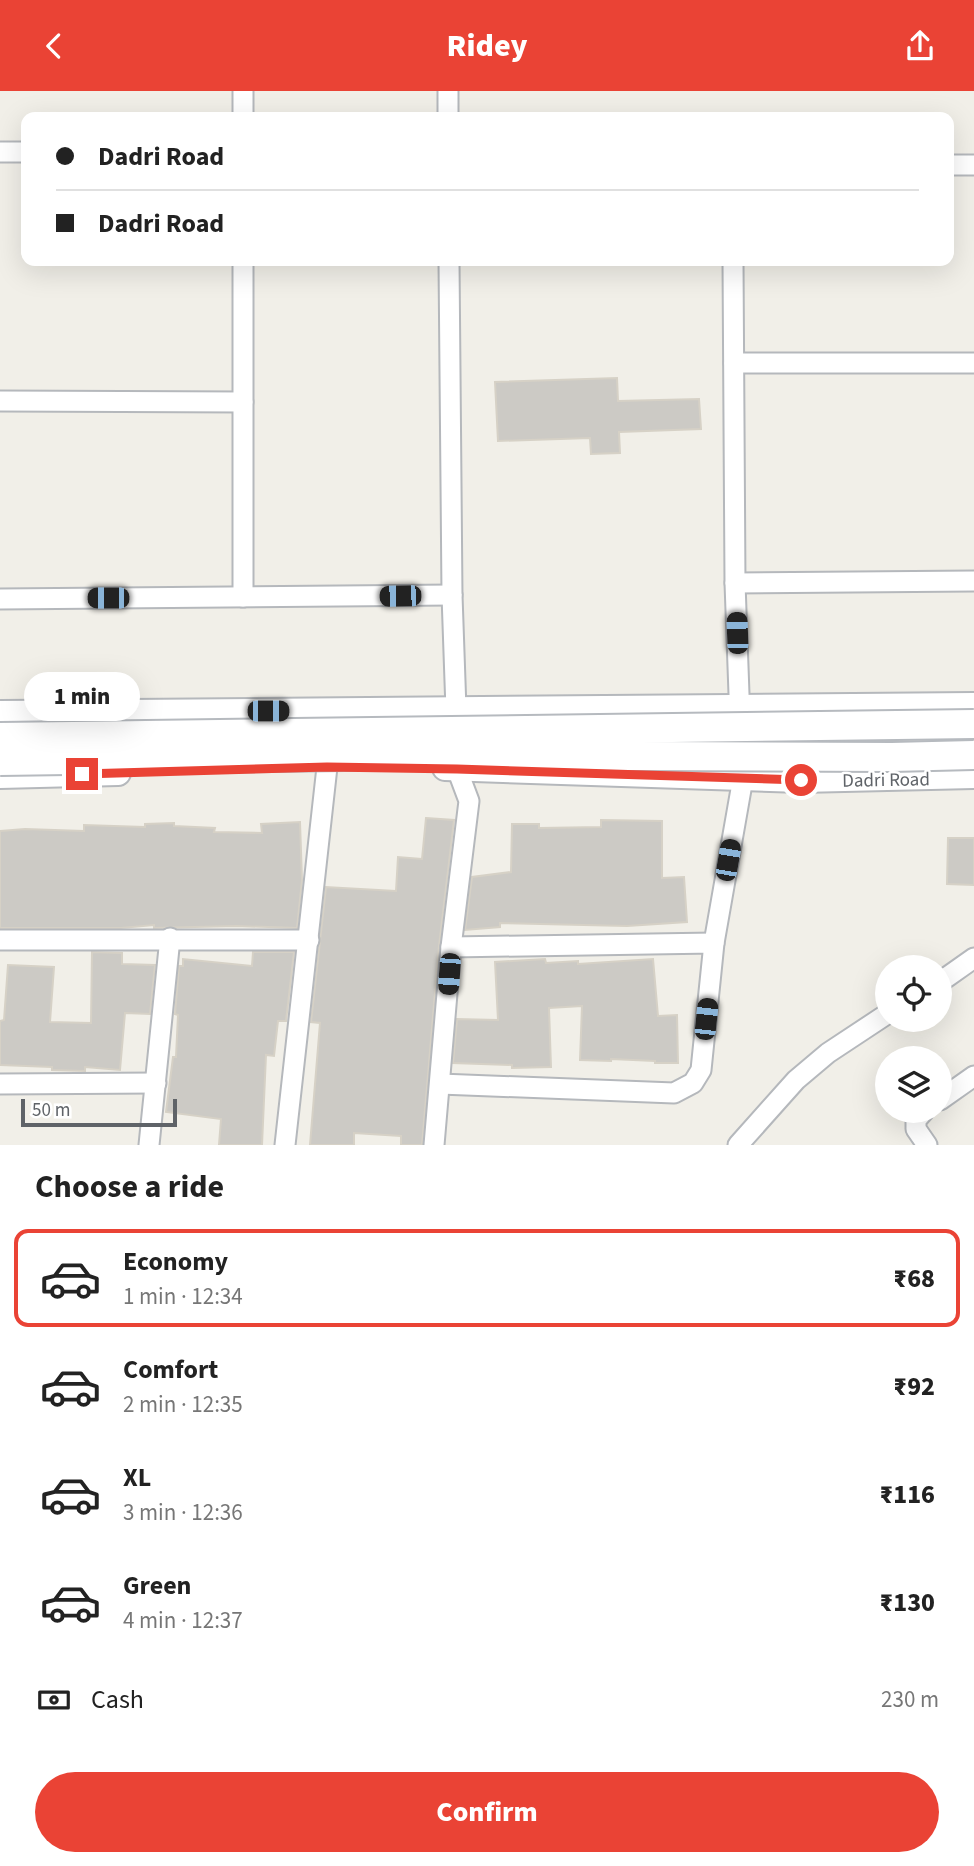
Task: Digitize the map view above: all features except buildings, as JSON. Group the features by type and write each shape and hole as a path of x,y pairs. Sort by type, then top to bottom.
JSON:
{"main road":[{"path":"0,737 974,725"},
{"path":"0,761 417,755 974,755"}],"street":[{"path":"243,91 243,112"},
{"path":"448,91 448,112"},
{"path":"0,152 21,152"},
{"path":"954,165 974,165"},
{"path":"243,266 243,597"},
{"path":"449,266 452,595 456,710"},
{"path":"440,1084 674,1093 693,1083 701,1070 713,943 743,778 735,583 733,266"},
{"path":"734,363 974,363"},
{"path":"0,401 243,402"},
{"path":"735,583 974,582"},
{"path":"0,599 452,595"},
{"path":"928,705 934,778"},
{"path":"0,713 974,705"},
{"path":"285,1145 327,767"},
{"name":"Dadri Road","path":"0,776 327,767 873,780 974,776"},
{"path":"433,1145 451,947 469,801 457,769"},
{"path":"149,1145 170,938"},
{"path":"0,940 309,940"},
{"path":"451,947 713,943"},
{"path":"952,974 974,958"},
{"path":"738,1145 796,1080 828,1053 875,1022"},
{"path":"952,1092 974,1076"},
{"path":"0,1084 156,1083"},
{"path":"916,1123 916,1129 926,1145"}],"route":[{"path":"82,774 327,767 801,780"}]}
